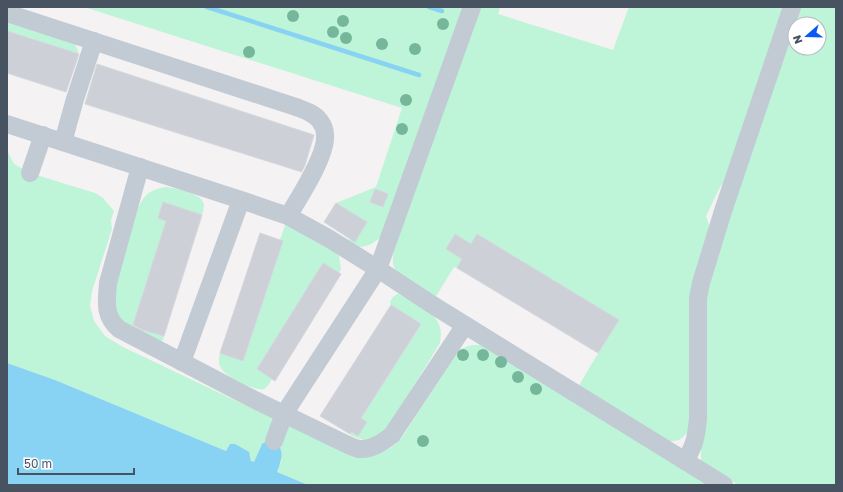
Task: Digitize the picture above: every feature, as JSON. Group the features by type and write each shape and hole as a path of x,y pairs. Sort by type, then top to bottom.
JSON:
{"lane":[{"path":"274,441 284,414 378,269 472,7"},
{"path":"685,461 692,449 696,437 698,419 698,298 701,283 792,7"},
{"path":"7,13 296,107 319,119 324,130 325,143 313,173 288,216"},
{"path":"63,142 94,41"},
{"path":"7,124 288,216 328,238 431,304 724,485"},
{"path":"30,173 43,135"},
{"path":"140,167 108,283 107,312 110,320 119,329 284,414 346,444 360,449 372,447 382,443 392,435 465,325"},
{"path":"182,362 242,200"}],"green space":[{"path":"84,7 464,7 382,236 370,245 357,247 347,244 350,238 355,241 367,222 336,203 376,187 402,108"},
{"path":"480,7 500,7 498,14 613,50 629,7 786,7 734,169 720,187 706,216 712,234 693,423 681,439 669,441 578,387 618,320 477,234 471,244 455,234 462,259 457,268 454,267 435,298 397,273 395,270 393,265 394,250"},
{"path":"795,7 836,7 836,485 738,485 701,461 702,296 787,32 787,56 827,56 827,16 792,16"},
{"path":"7,19 75,44 79,54 7,31"},
{"path":"7,150 14,164 30,173 95,193 103,198 114,211 111,220 112,229 92,291 90,306 94,321 105,336 123,347 249,407 376,455 391,447 403,436 456,353 464,348 474,345 487,347 710,485 308,485 276,472 282,460 262,444 254,463 251,461 250,455 226,451 55,380 7,363"},
{"path":"165,187 197,196 203,202 204,207 202,215 163,203 158,218 166,221 133,326 164,336 163,340 160,341 119,321 111,294 137,210 142,200 151,192"},
{"path":"285,225 329,246 339,256 341,269 339,273 323,263 257,369 272,379 268,386 264,389 254,388 228,375 220,366 219,357 220,353 243,360 283,241 280,240"},
{"path":"397,294 426,309 436,319 440,326 440,343 386,430 372,439 365,440 350,435 352,432 358,435 367,422 361,418 421,325 391,305 390,302"}],"water":[{"path":"7,363 55,380 226,451 230,444 235,444 249,452 251,461 254,462 262,444 267,441 275,444 279,447 282,453 277,472 308,485 7,485"}],"building":[{"path":"7,31 79,54 66,92 7,73"},
{"path":"97,64 314,135 302,172 85,104"},
{"path":"375,189 388,194 383,207 370,202"},
{"path":"163,202 202,215 164,336 143,330 133,325 166,221 158,218"},
{"path":"336,203 367,222 355,242 324,222"},
{"path":"260,233 283,241 243,361 220,353"},
{"path":"455,234 471,244 477,234 619,320 598,353 457,268 462,259 446,249"},
{"path":"323,263 341,274 275,381 257,369"},
{"path":"391,305 421,324 361,418 367,422 358,436 352,432 350,434 320,416"}],"waterway":[{"path":"207,7 419,75"},
{"path":"429,7 442,11"}]}
